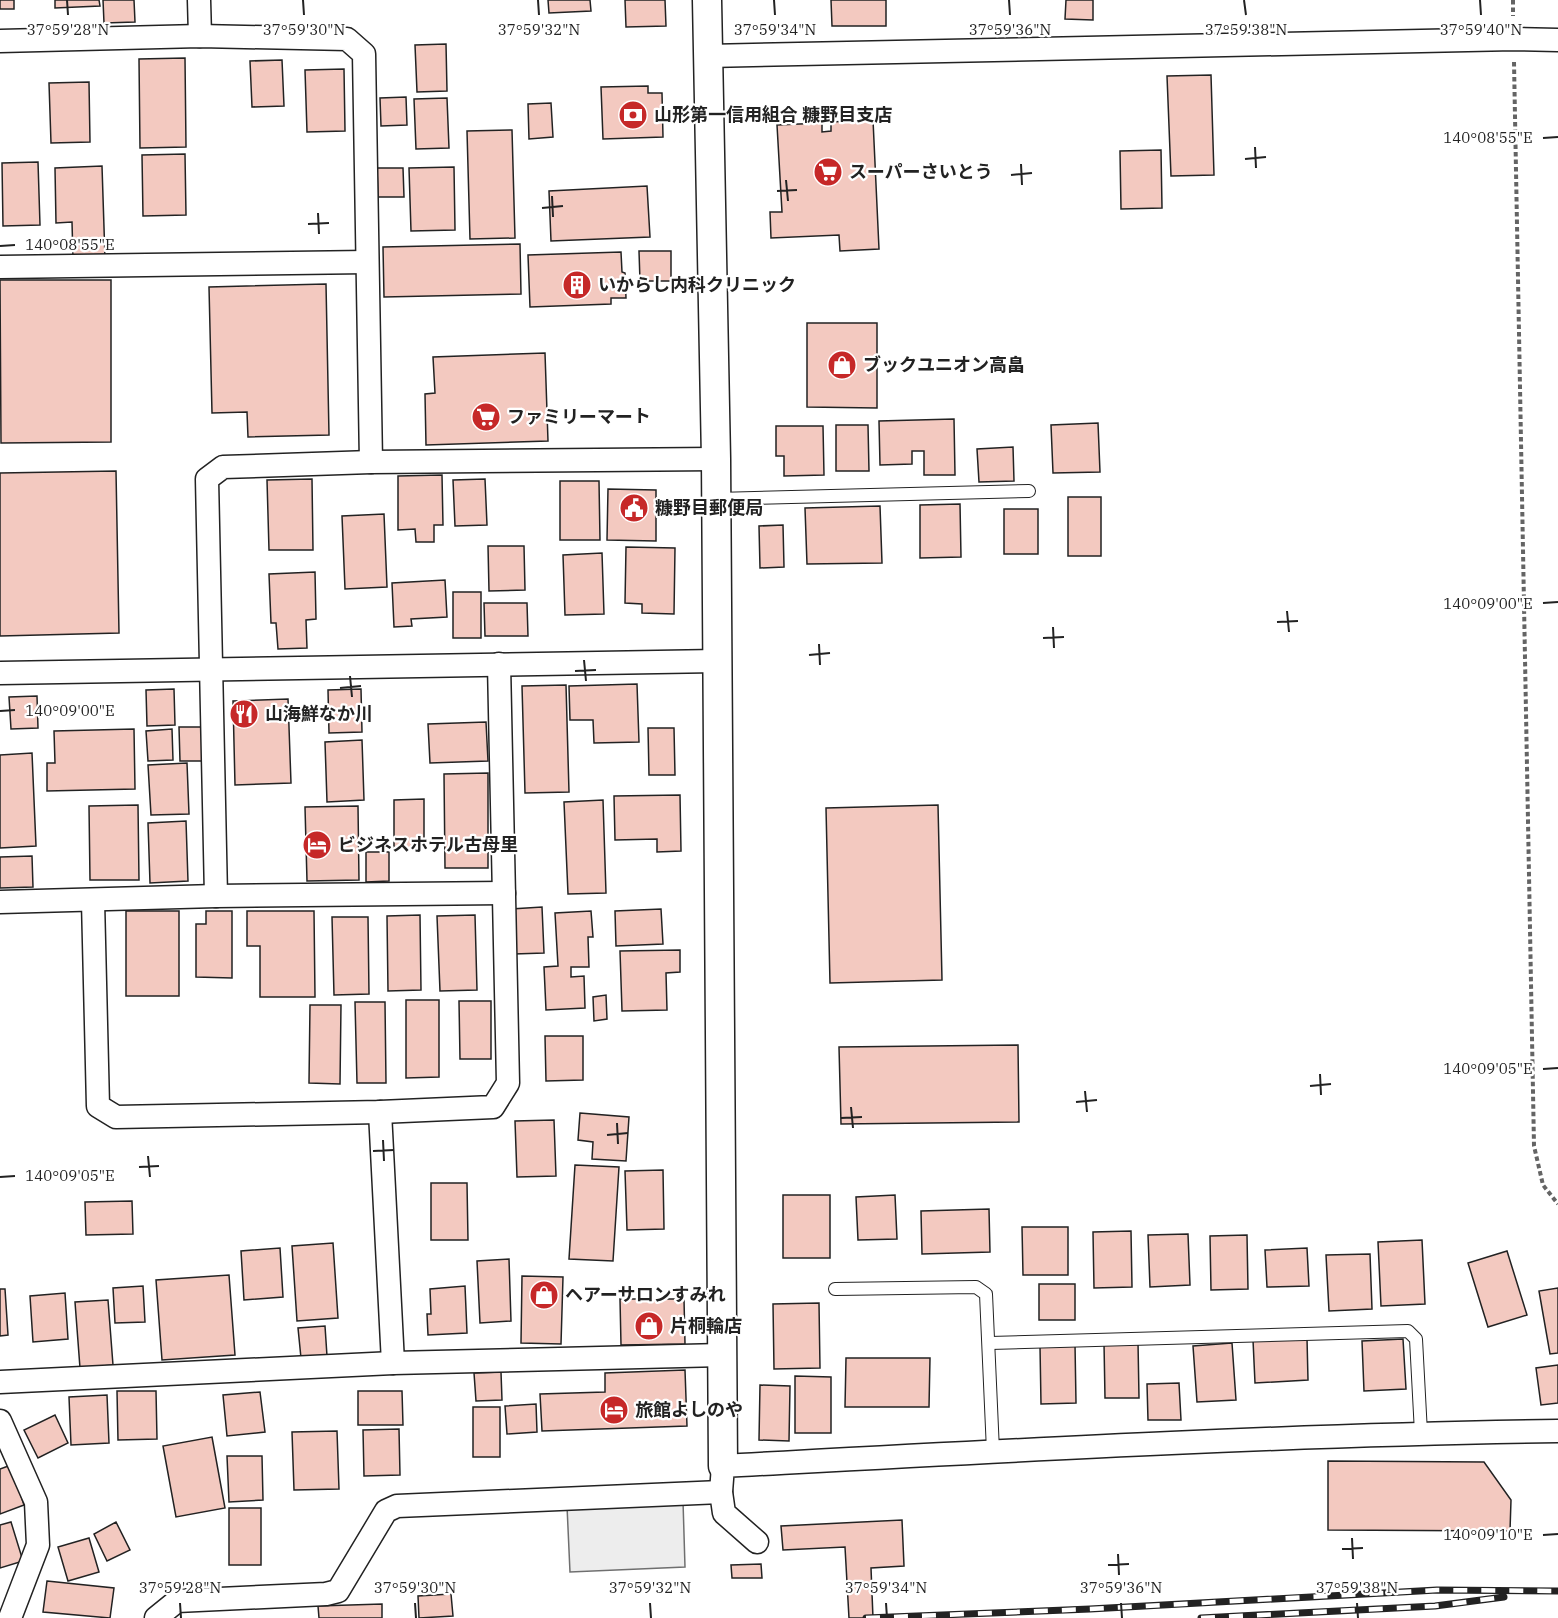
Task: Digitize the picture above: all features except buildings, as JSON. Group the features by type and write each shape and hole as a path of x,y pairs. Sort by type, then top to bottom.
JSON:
{"street":[{"path":"199,0 200,36"},
{"path":"707,0 716,459 722,1479 724,1513 757,1542"},
{"path":"0,41 200,36 347,39 364,54 371,462"},
{"path":"708,56 1514,39 1558,40"},
{"path":"0,267 367,261"},
{"path":"216,896 213,670 207,479 223,467 371,462 716,459"},
{"path":"0,673 717,661"},
{"path":"93,901 98,1106 116,1117 380,1112 493,1107 508,1083 499,664"},
{"path":"0,902 216,896 504,893"},
{"path":"380,1112 393,1363"},
{"path":"0,1382 393,1363 722,1355"},
{"path":"0,1421 36,1502 38,1545 10,1618"},
{"path":"156,1618 177,1601 326,1594 338,1590 386,1511 397,1506 722,1479 993,1451 1421,1433 1558,1431"}],"lane":[{"path":"716,499 1029,492"},
{"path":"835,1290 976,1287 986,1294 990,1343 993,1451"},
{"path":"990,1343 1407,1331 1416,1339 1421,1433"}],"path":[{"path":"1513,0 1534,1146 1543,1185 1558,1204"}],"shaded area":[{"path":"683,1501 685,1567 570,1572 567,1506"}],"railway":[{"path":"866,1618 1090,1609 1437,1590 1558,1591"},
{"path":"1201,1618 1435,1606 1504,1597"}],"place":[{"name":"山形第一信用組合 糠野目支店","path":"633,115"},
{"name":"スーパーさいとう","path":"828,172"},
{"name":"いからし内科クリニック","path":"577,285"},
{"name":"ブックユニオン高畠","path":"842,365"},
{"name":"ファミリーマート","path":"486,417"},
{"name":"糠野目郵便局","path":"634,508"},
{"name":"山海鮮なか川","path":"244,714"},
{"name":"ビジネスホテル古母里","path":"317,845"},
{"name":"ヘアーサロンすみれ","path":"544,1295"},
{"name":"片桐輪店","path":"649,1326"},
{"name":"旅館よしのや","path":"614,1410"}]}
